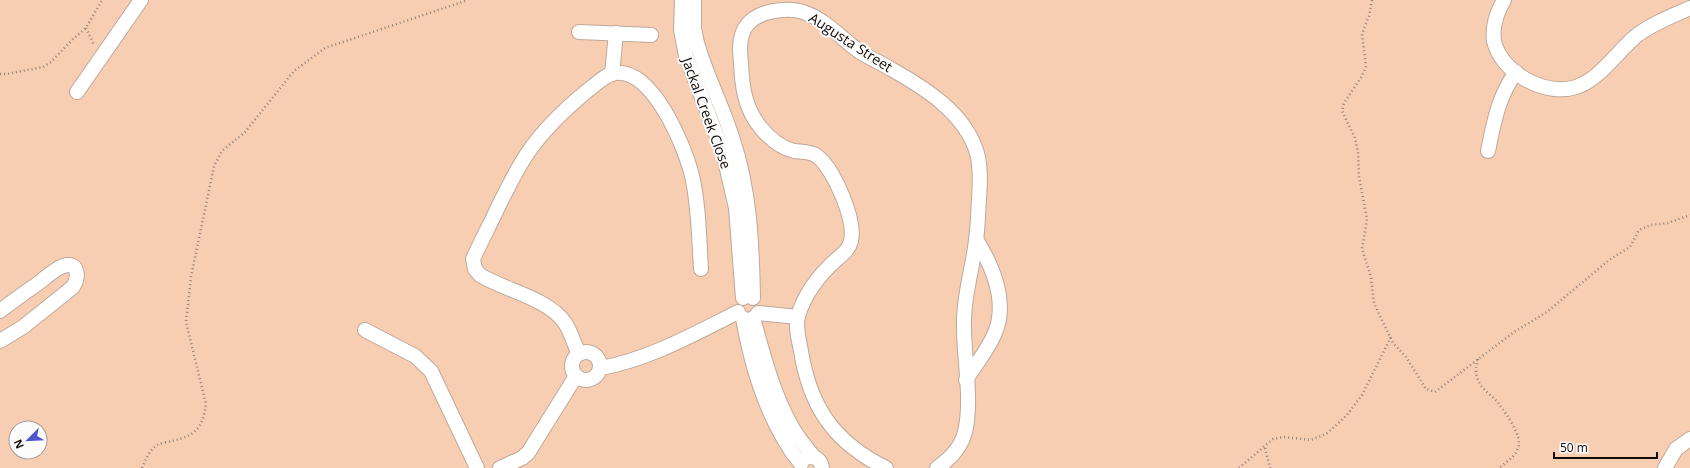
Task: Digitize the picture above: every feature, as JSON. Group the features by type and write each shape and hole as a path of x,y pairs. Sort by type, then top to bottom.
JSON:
{"street":[{"path":"77,92 141,0"},
{"name":"Jackal Creek Close","path":"682,0 681,30 684,50 723,152 736,208 748,298"},
{"name":"Jackal Creek Close","path":"694,0 694,28 697,43 732,137 747,197 752,242 748,298"},
{"path":"1504,0 1497,14 1494,40 1502,58 1516,72 1528,80 1548,88 1566,90 1583,84 1602,69 1637,36 1654,25 1690,8"},
{"name":"Augusta Street","path":"886,468 864,456 839,437 821,412 808,380 802,359 797,329 798,317 811,288 818,278 846,251 849,246 852,232 851,222 834,180 822,162 812,153 793,151 778,145 760,127 746,103 740,62 740,42 744,28 749,22 757,16 765,13 777,11 798,11 808,14 861,53 913,82 952,111 964,125 977,153 980,168 976,239 964,316 967,412 962,439 950,458 937,468"},
{"path":"579,32 651,35"},
{"path":"612,74 616,33"},
{"path":"1488,151 1499,103 1506,87 1516,72"},
{"path":"579,354 566,324 561,318 539,303 480,275 475,269 473,259 518,168 534,144 582,95 612,74 624,73 631,75 648,87 668,118 679,139 692,176 701,269"},
{"path":"966,380 994,335 998,324 1000,303 993,272 976,239"},
{"path":"0,311 56,270 68,265 74,266 77,270 78,278 74,287 23,327 0,342"},
{"path":"818,462 800,440 783,408 762,348 748,315 738,304 748,298 758,303 748,315 749,350 772,414 790,450 801,466 806,458 818,462"},
{"path":"601,368 626,363 748,315 798,317"},
{"path":"365,330 424,362 431,371 477,468"},
{"path":"591,352 597,356 601,368 597,376 589,380 580,379 573,373 572,364 575,357 579,354 591,352"},
{"path":"500,468 522,458 528,453 576,376"},
{"path":"1665,468 1676,449 1690,439"}],"path":[{"path":"0,74 43,67 52,62 73,39 86,28 102,0"},
{"path":"142,468 147,455 158,445 186,438 197,431 205,415 206,404 186,322 191,277 214,166 222,150 245,132 294,71 325,48 468,0"},
{"path":"1372,0 1362,34 1366,66 1362,76 1344,103 1342,111 1355,138 1358,152 1359,177 1367,218 1362,249 1371,277 1374,304 1391,336 1393,343 1406,357 1426,389 1435,392 1514,332 1547,312 1609,260 1630,247 1639,230 1651,225 1668,223 1690,215"},
{"path":"1239,468 1265,448 1273,439 1284,436 1311,440 1326,434 1347,415 1362,395 1391,336"},
{"path":"1478,358 1475,370 1478,381 1498,403 1516,431 1519,440 1518,448 1515,454 1498,468"},
{"path":"1265,448 1270,468"}],"shaded area":[{"path":"0,0 1690,0 1690,468 0,468"}]}
